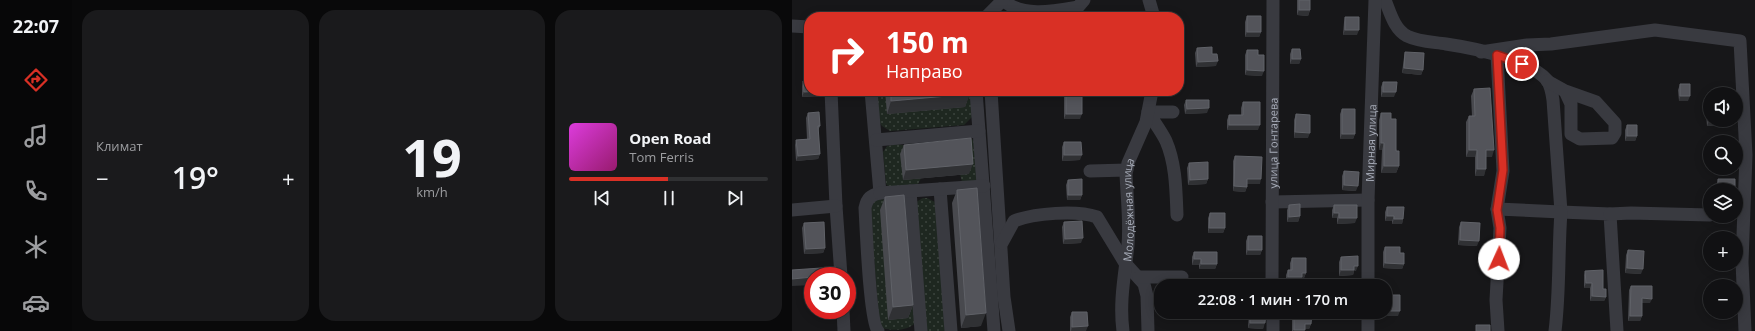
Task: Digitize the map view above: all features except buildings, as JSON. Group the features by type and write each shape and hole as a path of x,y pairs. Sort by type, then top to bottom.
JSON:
{"street":[{"path":"992,12 1003,0 1008,5 1038,12 1078,7 1084,0"},
{"path":"1144,12 1145,0"},
{"path":"1150,0 1154,12"},
{"path":"1156,12 1157,0"},
{"name":"улица Гонтарева","path":"1272,279 1273,0"},
{"name":"Мирная улица","path":"1368,279 1368,200 1375,0"},
{"path":"1385,0 1397,28 1407,36 1497,55 1522,64 1565,91 1596,102 1615,123 1615,133 1612,138 1580,139 1571,134 1571,104 1565,91"},
{"path":"792,26 804,26"},
{"path":"1481,52 1655,30 1740,41 1746,155 1745,215 1742,262 1745,331"},
{"path":"1497,55 1503,170 1497,210 1500,228 1496,300 1498,331"},
{"path":"1547,80 1553,100 1561,212 1558,312 1555,331"},
{"path":"832,96 836,206 840,267"},
{"path":"872,96 880,193"},
{"path":"976,96 994,331"},
{"path":"991,96 1002,244 1004,297 1008,331"},
{"name":"Молодёжная улица","path":"1123,331 1121,318 1121,291 1128,244 1127,170 1128,163 1146,122 1151,96"},
{"path":"1148,112 1173,112"},
{"path":"1148,112 1162,132 1167,143 1175,179 1177,215"},
{"path":"876,140 979,131"},
{"path":"1090,171 1127,170"},
{"path":"876,330 865,208 866,201 880,193 984,186"},
{"path":"940,189 951,331"},
{"path":"910,191 921,331"},
{"path":"1272,202 1368,200"},
{"path":"792,210 836,206"},
{"path":"1497,210 1610,214 1703,214"},
{"path":"1002,244 1014,220 1025,217 1063,214 1090,215 1097,217 1125,263 1144,284 1147,296 1148,331"},
{"path":"1610,214 1609,222 1613,246 1616,331"},
{"path":"1138,277 1182,277"},
{"path":"843,319 844,331"},
{"path":"1273,319 1273,331"},
{"path":"1368,319 1368,331"}],"shaded area":[{"path":"876,96 972,96 973,116 964,125 890,131 879,122"},
{"path":"970,138 975,141 977,179 974,182 962,182 960,174 969,173"},
{"path":"898,144 906,146 910,153 901,154 921,178 918,184 889,187 886,184 883,152 887,146"},
{"path":"900,198 916,322 905,329 891,330 882,328 879,321 870,207 876,200"},
{"path":"923,198 927,198 935,202 948,331 924,331 916,202"}],"route":[{"path":"1499,259 1500,228 1497,210 1503,170 1497,55 1522,64"}]}
